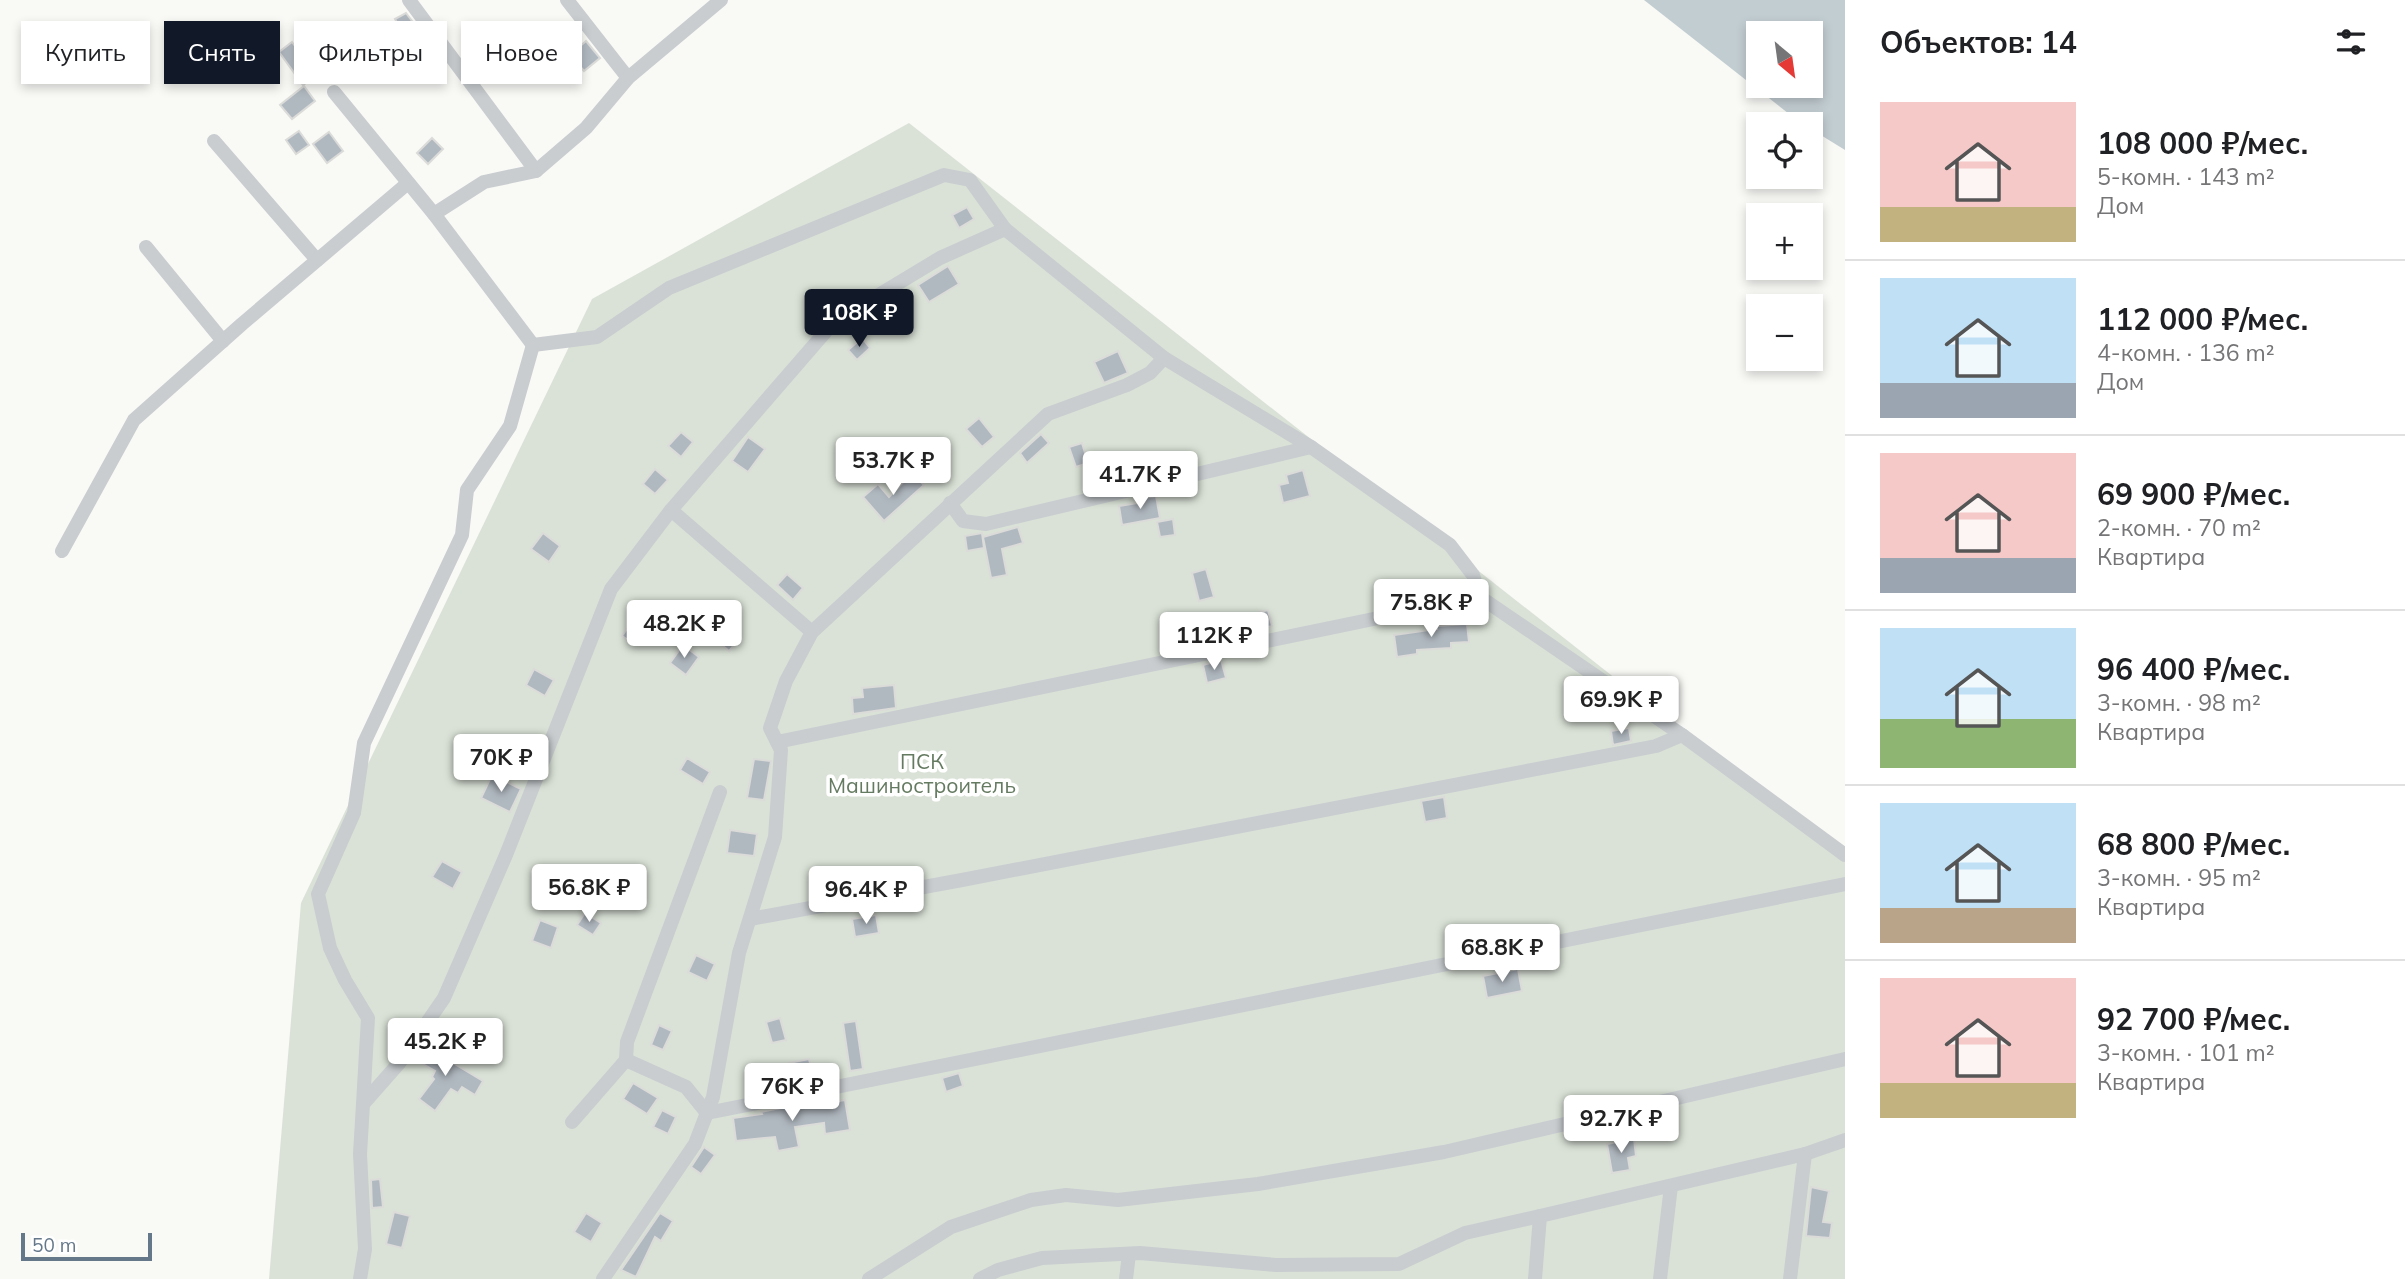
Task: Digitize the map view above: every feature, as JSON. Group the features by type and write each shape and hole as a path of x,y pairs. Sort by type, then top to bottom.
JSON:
{"street":[{"path":"409,0 536,171"},
{"path":"567,0 628,78"},
{"path":"434,214 484,182 536,171 586,128 628,78 721,0"},
{"path":"334,92 434,214 533,345"},
{"path":"214,141 317,260"},
{"path":"533,345 597,337 669,288 944,175 970,180 1005,229 1164,358 1311,447 1450,545 1473,575 1480,597 1682,735 1845,855"},
{"path":"62,551 134,420 408,183"},
{"path":"363,1104 400,1062 444,998 506,855 611,589 671,510 834,322 940,258 1005,229"},
{"path":"146,247 223,341"},
{"path":"360,1279 365,1249 360,1154 369,1018 345,980 330,948 318,894 354,813 365,743 462,536 467,490 510,426 533,345"},
{"path":"603,1279 695,1144 713,1097 739,953 775,837 780,750 771,728 786,681 811,632 1048,414 1127,385 1150,373 1164,358"},
{"path":"950,503 963,520 986,524 1311,447"},
{"path":"671,510 811,632"},
{"path":"777,742 1480,597"},
{"path":"750,919 1656,746 1682,735"},
{"path":"572,1122 626,1060 627,1042 720,792"},
{"path":"707,1113 1845,884"},
{"path":"869,1279 951,1227 1031,1200 1066,1195 1118,1200 1271,1182 1444,1152 1845,1059"},
{"path":"626,1060 686,1087 707,1113"},
{"path":"980,1279 1042,1258 1129,1254 1398,1272 1465,1233 1805,1154 1845,1140"},
{"path":"1790,1279 1805,1154"},
{"path":"1660,1279 1671,1186"},
{"path":"1535,1279 1540,1216"},
{"path":"1126,1279 1129,1254"},
{"path":"1264,1279 1266,1264"}],"green space":[{"name":"ПСК Машиностроитель","path":"909,123 1845,859 1845,1279 269,1279 301,903 592,299"}],"shaded area":[{"path":"1644,0 1845,0 1845,150 1823,136 1823,112 1787,112 1769,98 1824,98 1824,21 1746,21 1746,80"}],"building":[{"path":"406,13 412,21 396,21 395,19"},
{"path":"586,41 600,58 584,71 582,69 582,44"},
{"path":"292,42 294,45 294,73 280,53"},
{"path":"304,86 315,101 292,119 280,105"},
{"path":"299,131 309,145 296,154 286,140"},
{"path":"329,132 343,151 327,163 313,144"},
{"path":"432,138 443,149 428,164 417,153"},
{"path":"967,207 974,219 959,228 952,215"},
{"path":"948,266 959,284 929,302 918,285"},
{"path":"862,338 870,348 857,360 848,350"},
{"path":"1118,351 1128,373 1104,383 1094,362"},
{"path":"979,418 994,437 982,447 966,429"},
{"path":"681,432 693,442 681,457 668,446"},
{"path":"1041,434 1049,443 1027,463 1020,453"},
{"path":"748,437 765,449 748,472 732,461"},
{"path":"1082,443 1088,463 1076,467 1069,447"},
{"path":"655,469 668,480 655,494 643,484"},
{"path":"1303,470 1310,496 1283,503 1279,485 1288,483 1286,475"},
{"path":"912,473 924,485 884,521 863,497 878,484 889,497"},
{"path":"1156,496 1160,518 1122,525 1119,506 1144,502 1143,498"},
{"path":"1173,519 1175,535 1160,537 1157,522"},
{"path":"1018,527 1023,543 1002,549 1007,575 991,578 983,537"},
{"path":"543,533 560,546 549,562 531,549"},
{"path":"982,533 984,548 967,551 965,536"},
{"path":"1206,569 1214,597 1199,601 1192,573"},
{"path":"787,574 803,588 793,600 777,585"},
{"path":"1268,610 1272,626 1250,632 1246,616"},
{"path":"635,618 648,627 636,645 622,636"},
{"path":"1215,618 1220,638 1216,639 1217,642 1200,645 1194,623"},
{"path":"1467,624 1469,642 1451,643 1451,648 1417,650 1417,654 1397,657 1394,635 1437,629 1437,626"},
{"path":"727,625 741,636 729,651 716,640"},
{"path":"683,645 699,657 686,675 670,663"},
{"path":"1221,660 1226,678 1207,683 1203,665"},
{"path":"534,669 554,680 545,696 526,685"},
{"path":"894,685 896,708 853,714 852,698 863,697 862,688"},
{"path":"1582,687 1602,701 1594,712 1589,709 1583,717 1568,708"},
{"path":"1629,728 1631,741 1613,745 1611,731"},
{"path":"473,748 499,763 492,775 466,759"},
{"path":"687,758 710,772 703,784 680,770"},
{"path":"754,759 771,761 764,800 747,798"},
{"path":"492,775 521,789 510,812 481,798"},
{"path":"1444,797 1447,818 1425,822 1421,801"},
{"path":"730,830 757,834 754,856 727,853"},
{"path":"442,861 462,872 453,889 432,877"},
{"path":"585,913 601,923 593,935 577,925"},
{"path":"876,915 879,933 855,937 852,919"},
{"path":"540,920 558,927 551,948 532,941"},
{"path":"696,955 715,964 707,981 688,972"},
{"path":"1518,969 1522,991 1487,998 1483,976"},
{"path":"780,1018 786,1040 772,1043 766,1022"},
{"path":"856,1021 863,1069 850,1071 843,1023"},
{"path":"659,1025 672,1031 663,1050 651,1045"},
{"path":"423,1045 483,1081 475,1095 462,1087 458,1093 451,1089 435,1111 419,1099 434,1079 432,1077 435,1071 414,1059"},
{"path":"809,1059 813,1076 793,1081 789,1063"},
{"path":"959,1073 963,1086 946,1092 942,1078"},
{"path":"633,1083 658,1098 647,1114 623,1099"},
{"path":"845,1100 850,1130 825,1134 824,1123 795,1127 799,1147 778,1151 775,1137 736,1141 733,1118 791,1106 792,1109"},
{"path":"662,1110 676,1117 668,1134 653,1127"},
{"path":"1634,1139 1636,1156 1628,1158 1630,1170 1612,1173 1607,1144"},
{"path":"704,1147 715,1155 701,1174 691,1167"},
{"path":"380,1179 383,1207 372,1208 371,1180"},
{"path":"1811,1187 1829,1191 1823,1222 1832,1223 1830,1238 1806,1236"},
{"path":"394,1212 410,1216 402,1248 386,1244"},
{"path":"586,1213 602,1223 591,1242 574,1232"},
{"path":"660,1213 673,1221 661,1241 655,1237 636,1277 621,1270"}]}
